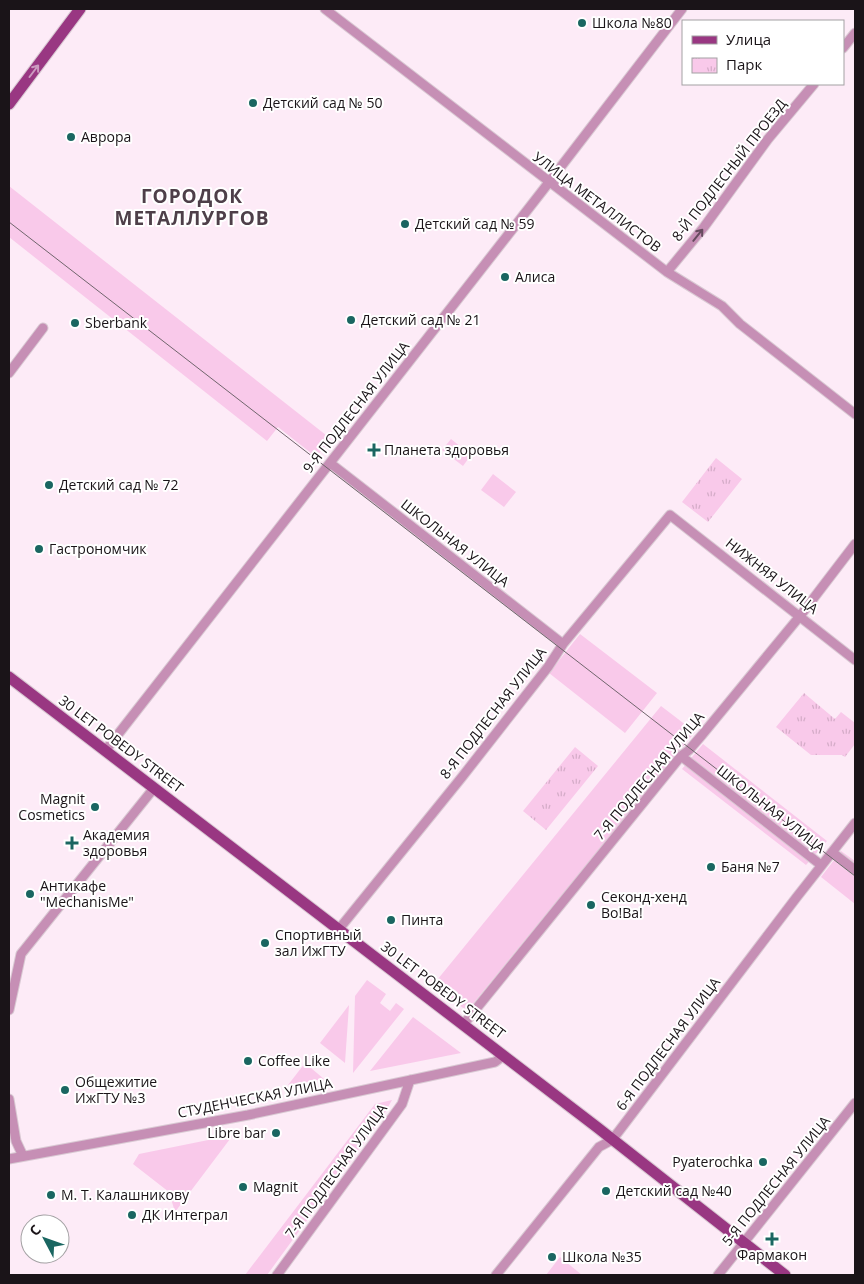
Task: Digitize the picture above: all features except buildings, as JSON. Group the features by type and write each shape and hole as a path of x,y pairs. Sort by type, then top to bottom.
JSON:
{"main road":[{"path":"9,104 80,9"},
{"name":"30 LET POBEDY STREET","path":"9,677 339,929 785,1275"}],"street":[{"name":"УЛИЦА МЕТАЛЛИСТОВ","path":"325,9 667,272 722,306 740,324 855,414"},
{"name":"9-Я ПОДЛЕСНАЯ УЛИЦА","path":"105,750 550,182 682,9"},
{"path":"844,47 855,33"},
{"name":"8-Й ПОДЛЕСНЫЙ ПРОЕЗД","path":"667,272 704,227 768,139 813,85"},
{"path":"9,373 44,328"},
{"name":"ШКОЛЬНАЯ УЛИЦА","path":"330,463 563,644"},
{"name":"8-Я ПОДЛЕСНАЯ УЛИЦА","path":"339,929 468,769 548,667 563,644 670,515"},
{"name":"НИЖНЯЯ УЛИЦА","path":"670,515 855,660"},
{"name":"7-Я ПОДЛЕСНАЯ УЛИЦА","path":"463,1025 681,756 702,735 800,616 855,544"},
{"name":"ШКОЛЬНАЯ УЛИЦА","path":"681,756 822,865"},
{"path":"9,1010 21,954 154,788"},
{"name":"6-Я ПОДЛЕСНАЯ УЛИЦА","path":"496,1275 599,1147 612,1140 855,823"},
{"name":"ШКОЛЬНАЯ УЛИЦА","path":"832,852 855,870"},
{"name":"СТУДЕНЧЕСКАЯ УЛИЦА","path":"9,1159 248,1115 495,1062 503,1056"},
{"name":"7-Я ПОДЛЕСНАЯ УЛИЦА","path":"277,1275 402,1104 410,1080"},
{"path":"9,1099 16,1141 23,1156"},
{"name":"5-Я ПОДЛЕСНАЯ УЛИЦА","path":"718,1275 855,1103"}],"green space":[{"path":"9,186 331,439 316,457 278,427 267,441 9,237"},
{"path":"451,439 471,455 463,466 442,450"},
{"path":"716,458 742,479 708,522 682,502"},
{"path":"493,474 516,492 504,507 481,490"},
{"path":"580,634 657,693 625,733 549,673"},
{"path":"804,693 835,719 841,712 855,723 855,744 845,757 842,755 811,755 776,727"},
{"path":"661,706 695,732 467,1011 433,985"},
{"path":"703,744 827,841 806,865 682,769"},
{"path":"575,747 598,766 546,830 523,811"},
{"path":"841,851 855,861 855,904 821,877"},
{"path":"367,980 386,994 380,1003 390,1011 396,1003 404,1009 353,1073 355,996"},
{"path":"349,1005 345,1063 320,1043"},
{"path":"413,1017 461,1053 370,1071"},
{"path":"305,1063 324,1079 288,1085"},
{"path":"392,1100 383,1116 267,1275 245,1275 375,1104"},
{"path":"233,1135 175,1212 169,1192 133,1164 139,1154"},
{"path":"560,1257 582,1275 546,1275"}],"tram line":[{"path":"9,222 855,876"}],"place":[{"name":"Школа №80","path":"582,23"},
{"name":"Детский сад № 50","path":"253,103"},
{"name":"Аврора","path":"71,137"},
{"name":"Детский сад № 59","path":"405,224"},
{"name":"Алиса","path":"505,277"},
{"name":"Детский сад № 21","path":"351,320"},
{"name":"Sberbank","path":"75,323"},
{"name":"Планета здоровья","path":"374,450"},
{"name":"Детский сад № 72","path":"49,485"},
{"name":"Гастрономчик","path":"39,549"},
{"name":"Magnit Cosmetics","path":"95,807"},
{"name":"Академия здоровья","path":"72,843"},
{"name":"Баня №7","path":"711,867"},
{"name":"Антикафе \"MechanisMe\"","path":"30,894"},
{"name":"Секонд-хенд Во!Ва!","path":"591,905"},
{"name":"Пинта","path":"391,920"},
{"name":"Спортивный зал ИжГТУ","path":"265,943"},
{"name":"Coffee Like","path":"248,1061"},
{"name":"Общежитие ИжГТУ №3","path":"65,1090"},
{"name":"Libre bar","path":"276,1133"},
{"name":"Pyaterochka","path":"763,1162"},
{"name":"Magnit","path":"243,1187"},
{"name":"Детский сад №40","path":"606,1191"},
{"name":"М. Т. Калашникову","path":"51,1195"},
{"name":"ДК Интеграл","path":"132,1215"},
{"name":"Фармакон","path":"772,1239"},
{"name":"Школа №35","path":"552,1257"}],"district":[{"name":"ГОРОДОК МЕТАЛЛУРГОВ","path":"192,207"}]}
